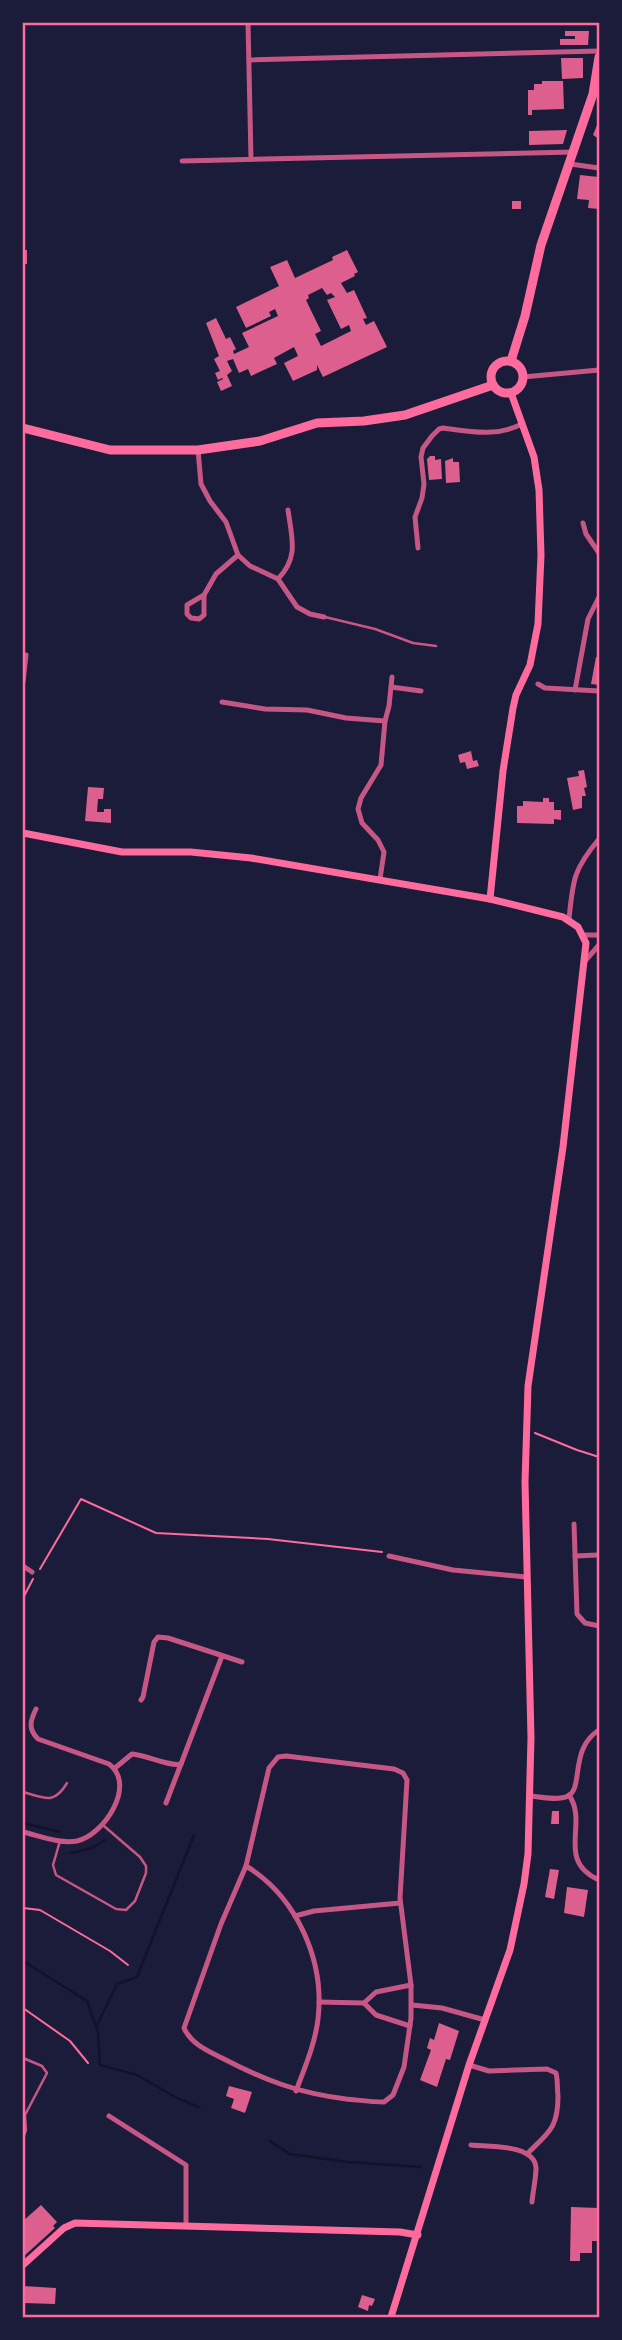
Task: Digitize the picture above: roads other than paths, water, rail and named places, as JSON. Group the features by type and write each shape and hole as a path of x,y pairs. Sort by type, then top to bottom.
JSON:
{"highway":[{"path":"510,361 525,316 541,245 593,94 599,57"},
{"path":"510,361 518,365 523,377 519,387 511,393 499,391 491,380 492,370 500,362 510,361"},
{"path":"23,428 110,450 198,450 251,443 317,423 364,421 405,415 493,385"}],"main road":[{"path":"490,899 513,708 530,665 538,624 541,555 539,490 534,457 511,393"},
{"path":"23,833 110,850 217,854 490,899 569,919 583,935 585,961 563,1147 528,1386 525,1429 531,1726 528,1854 510,1950 469,2065 391,2317"},
{"path":"23,2265 64,2228 75,2223 400,2232 418,2235"}],"street":[{"path":"248,23 251,159"},
{"path":"249,60 599,51"},
{"path":"182,161 574,152"},
{"path":"570,164 599,168"},
{"path":"523,377 599,370"},
{"path":"418,548 415,517 424,484 421,457 423,448 436,431 443,428 491,433 503,432 522,424"},
{"path":"198,450 201,484 206,496 226,522 238,555 250,566 278,579 297,607 324,617"},
{"path":"278,579 289,566 293,555 289,510"},
{"path":"583,523 586,534 599,553"},
{"path":"204,595 187,605 187,614 191,618 197,620 204,615 204,595 216,574 238,555"},
{"path":"575,690 588,619 599,597"},
{"path":"23,682 26,655"},
{"path":"380,879 384,852 362,823 358,809 381,765 392,677"},
{"path":"538,684 545,688 599,691"},
{"path":"391,687 421,691"},
{"path":"222,702 385,721"},
{"path":"569,919 574,876 584,857 599,839"},
{"path":"583,935 599,935"},
{"path":"585,961 599,945"},
{"path":"574,1524 578,1616 585,1623 599,1626"},
{"path":"575,1556 598,1555"},
{"path":"389,1556 453,1570 526,1577"},
{"path":"23,1566 32,1572"},
{"path":"141,1700 154,1642 158,1637 168,1637 242,1662"},
{"path":"166,1803 222,1656"},
{"path":"36,1709 30,1724 38,1739 115,1768"},
{"path":"530,1796 560,1798 569,1795 576,1786 582,1749 599,1730"},
{"path":"115,1768 132,1754 148,1756 174,1766 181,1764"},
{"path":"286,1756 394,1769 405,1776 408,1785 400,1903 412,2005 404,2067 393,2095 387,2101 376,2102 296,2091 255,2075 200,2046 188,2036 184,2023 246,1866 269,1768 273,1761 286,1756"},
{"path":"23,1832 60,1841 83,1839 96,1833 117,1802 119,1784 115,1768"},
{"path":"569,1795 575,1806 576,1858 587,1872 599,1880"},
{"path":"246,1866 273,1887 295,1916 311,1954 319,2002 313,2041 296,2091"},
{"path":"295,1916 314,1911 400,1903"},
{"path":"364,2003 376,1992 411,1985"},
{"path":"319,2002 364,2003 376,2015 410,2026"},
{"path":"412,2005 442,2008 485,2020"},
{"path":"469,2065 489,2071 547,2069 556,2073 556,2121 550,2132 528,2153"},
{"path":"109,2116 187,2165 186,2226"},
{"path":"471,2145 528,2153 534,2159 536,2167 532,2202"}],"lane":[{"path":"324,617 375,629 413,643 436,646"},
{"path":"23,1792 55,1798 67,1783"},
{"path":"60,1841 53,1865 56,1875 116,1909 126,1910 134,1903 146,1873 146,1866 140,1857 103,1825"},
{"path":"23,2058 42,2066 47,2073 26,2113 23,2138"}],"waterway":[{"path":"23,1823 60,1832"},
{"path":"97,2025 117,1984 137,1977 194,1835"},
{"path":"71,1853 92,1848 105,1840"},
{"path":"23,1961 87,2001 98,2032 100,2065 137,2075 199,2107"},
{"path":"270,2141 290,2154 347,2162 421,2167"}]}
